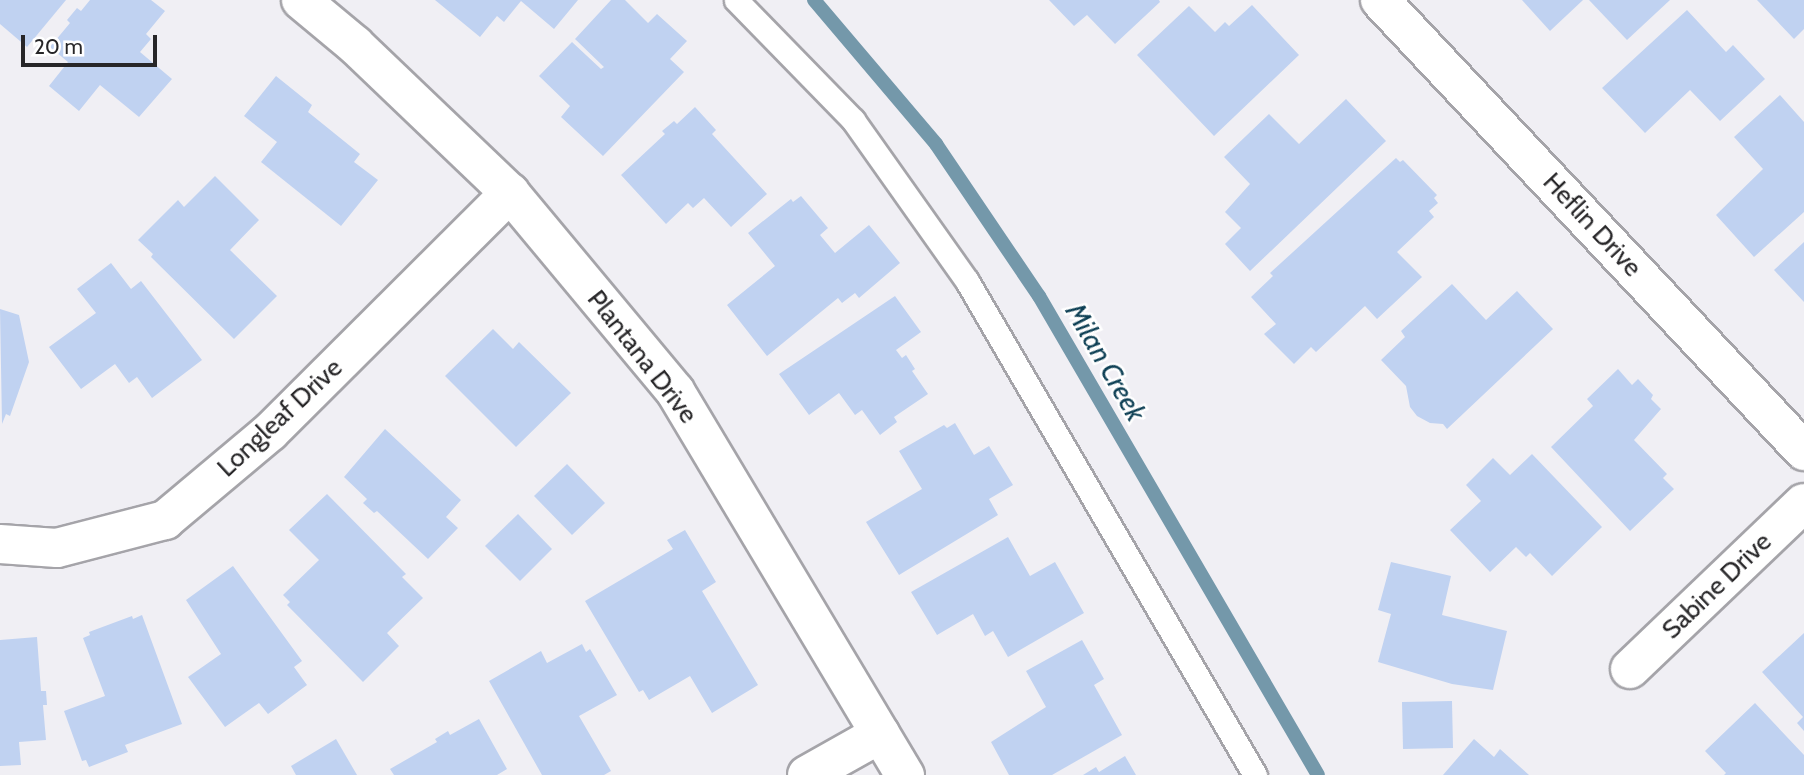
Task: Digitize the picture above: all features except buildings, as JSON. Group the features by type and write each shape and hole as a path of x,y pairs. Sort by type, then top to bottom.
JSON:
{"street":[{"name":"Plantana Drive","path":"301,0 355,45 510,193 675,391 905,775"},
{"name":"Heflin Drive","path":"1380,0 1804,451"},
{"name":"Longleaf Drive","path":"0,544 57,548 166,520 270,432 510,193"},
{"name":"Sabine Drive","path":"1630,669 1804,503"},
{"path":"807,775 880,734"}],"lane":[{"path":"736,0 853,120 967,281 1255,775"}],"waterway":[{"name":"Milan Creek","path":"814,0 936,144 1039,296 1318,775"}]}
